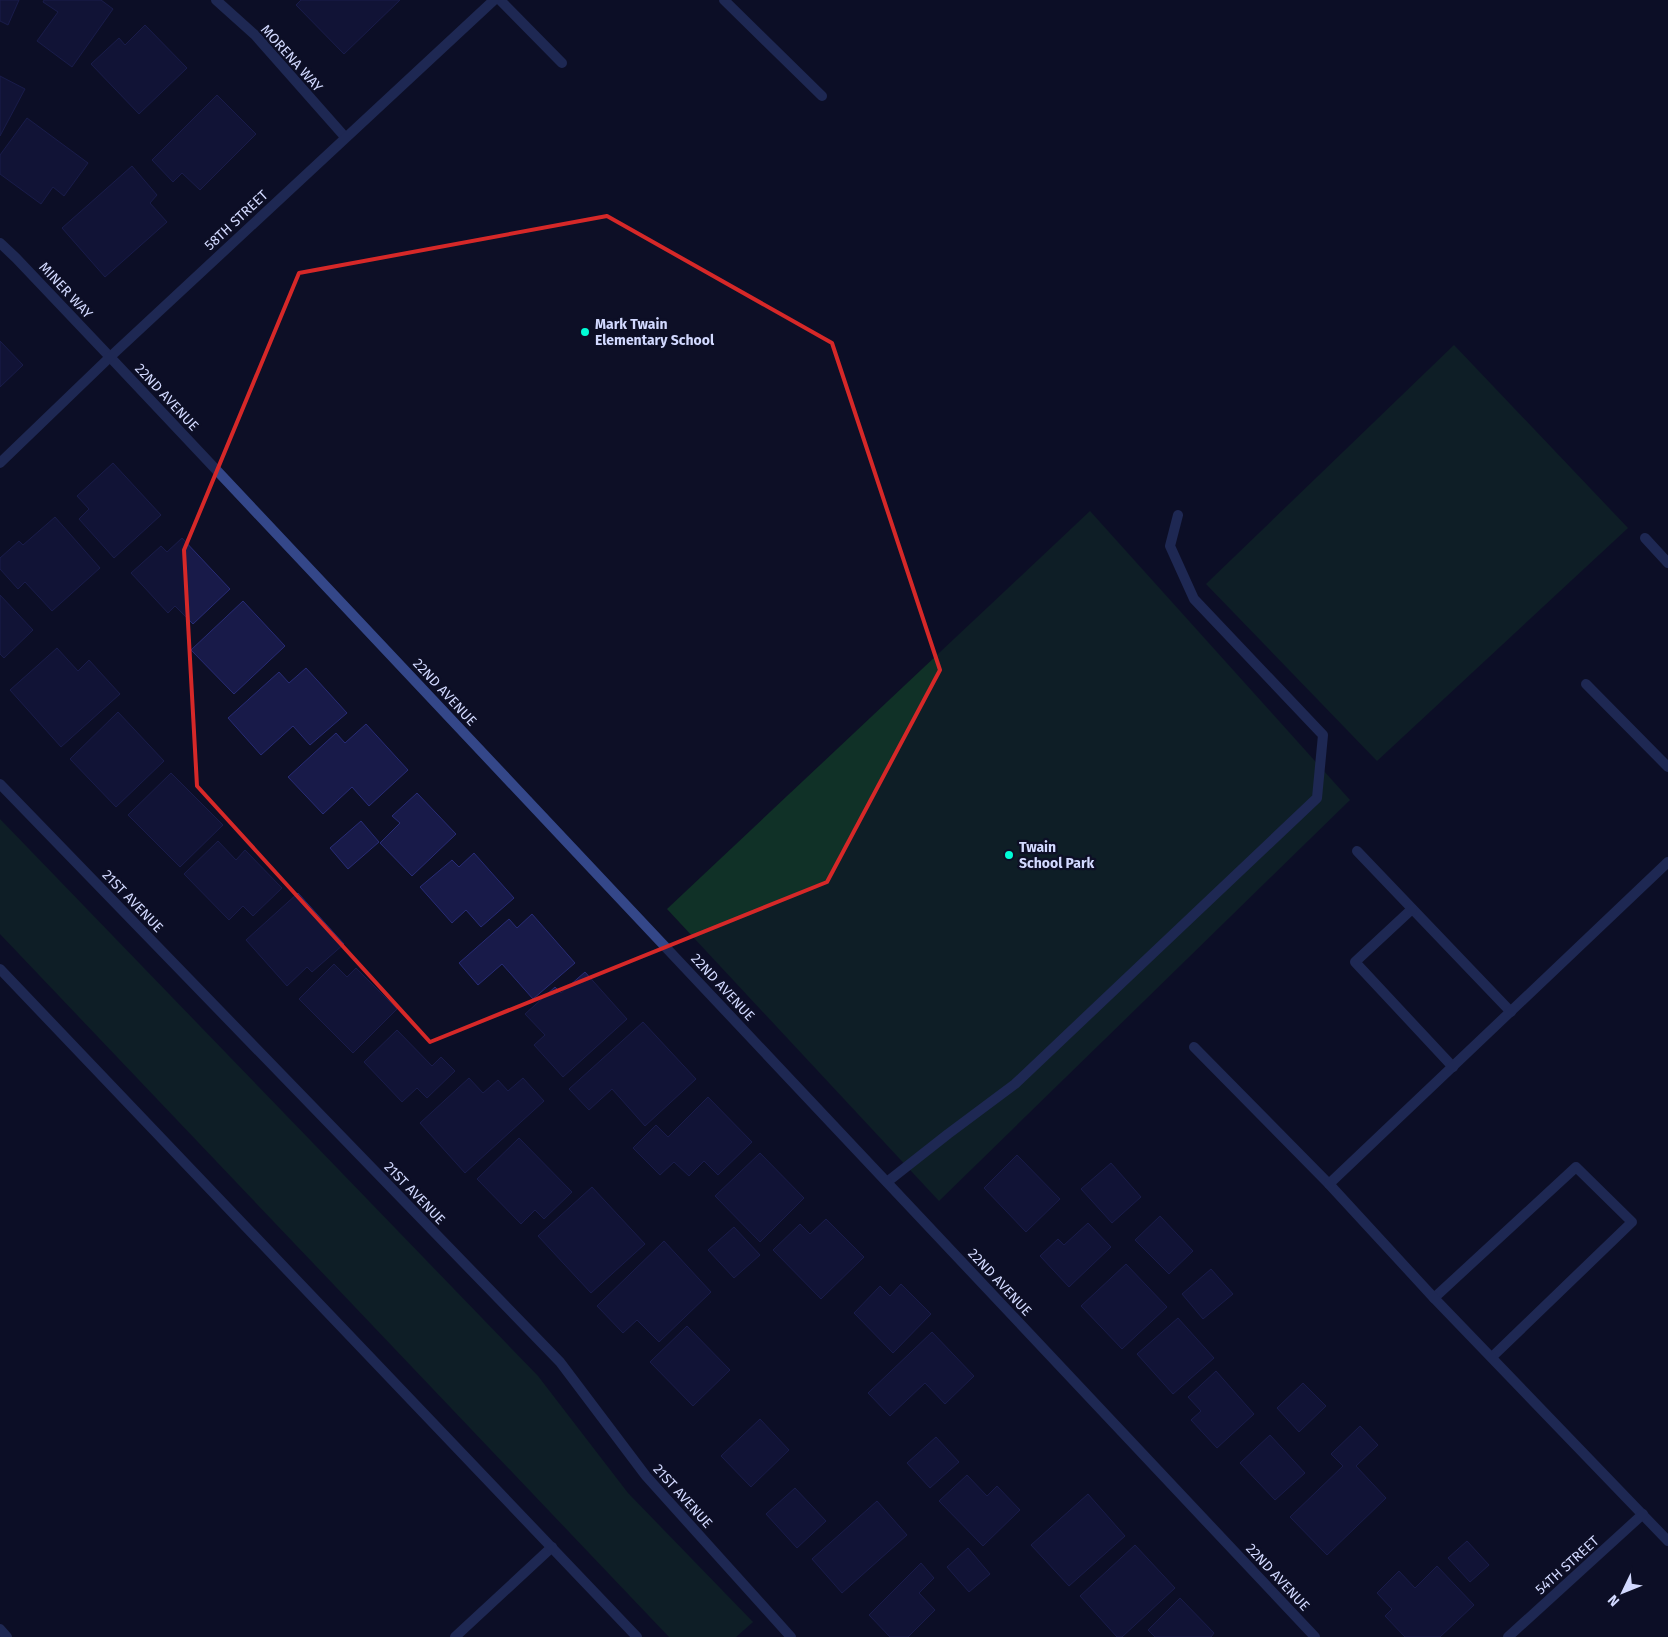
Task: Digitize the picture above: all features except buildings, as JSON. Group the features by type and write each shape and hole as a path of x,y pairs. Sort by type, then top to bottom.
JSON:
{"street":[{"name":"MORENA WAY","path":"216,0 255,35 345,137"},
{"name":"58TH STREET","path":"0,463 110,357 494,0"},
{"path":"500,0 562,63"},
{"path":"724,0 822,96"},
{"name":"MINER WAY","path":"0,243 110,357"},
{"name":"22ND AVENUE","path":"110,357 1315,1637"},
{"path":"887,1182 1015,1084 1317,798 1322,735 1194,599 1170,546 1178,515"},
{"path":"1644,538 1668,563"},
{"path":"1586,684 1668,767"},
{"name":"21ST AVENUE","path":"0,784 560,1362 646,1476 791,1637"},
{"path":"1356,851 1511,1012"},
{"path":"1329,1184 1668,862"},
{"path":"1412,908 1355,962 1453,1066"},
{"path":"1,971 637,1637"},
{"path":"1194,1047 1329,1184 1434,1298 1668,1541"},
{"path":"1434,1298 1576,1167 1632,1222 1492,1357"},
{"name":"54TH STREET","path":"1508,1637 1643,1514"},
{"path":"455,1637 552,1547"},
{"path":"0,1629 7,1637"}],"highlighted area":[{"path":"607,216 832,343 940,670 827,882 430,1042 197,786 184,550 299,273"}],"green space":[{"path":"1454,345 1628,528 1377,761 1206,584"},
{"name":"Twain School Park","path":"1090,511 1350,800 939,1201 667,909"},
{"path":"0,819 538,1376 628,1493 753,1622 736,1637 669,1637 0,934"}],"place":[{"name":"Mark Twain Elementary School","path":"585,332"},
{"name":"Twain School Park","path":"1009,855"}]}
